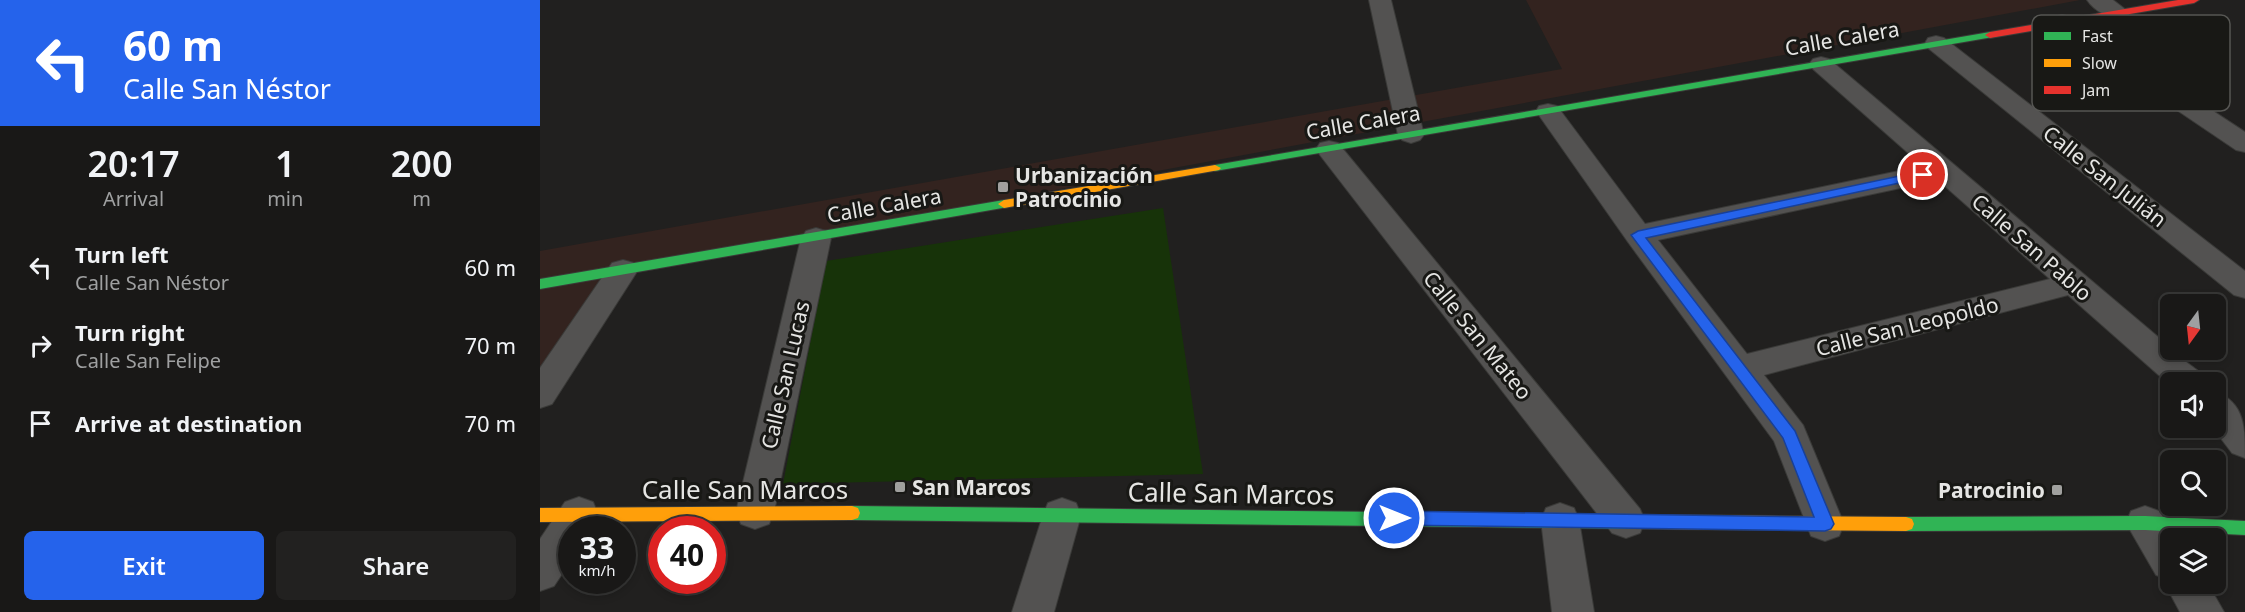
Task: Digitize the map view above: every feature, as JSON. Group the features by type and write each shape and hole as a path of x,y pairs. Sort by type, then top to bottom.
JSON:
{"main road":[{"name":"Calle Calera","path":"2106,15 2194,0"},
{"name":"Calle Calera","path":"540,284 2032,27"},
{"name":"Calle San Marcos","path":"540,515 755,512 1825,524 2145,523 2245,528"}],"street":[{"path":"1380,0 1411,135"},
{"path":"2098,0 2119,13"},
{"name":"Calle San Julián","path":"1936,43 2245,286"},
{"name":"Calle San Pablo","path":"1821,64 2177,372"},
{"path":"1548,111 1638,235 1790,435 1825,524"},
{"path":"2196,111 2245,144"},
{"name":"Calle San Mateo","path":"1329,149 1626,521"},
{"path":"1638,235 1944,170"},
{"name":"Calle San Lucas","path":"755,512 816,238"},
{"path":"540,395 623,270"},
{"name":"Calle San Leopoldo","path":"1740,369 2074,283"},
{"path":"2226,419 2245,443"},
{"path":"540,573 579,514"},
{"path":"1033,612 1062,515"},
{"path":"1560,520 1573,612"},
{"path":"2145,523 2160,546"},
{"path":"2191,594 2203,612"}],"shaded area":[{"path":"1526,0 2080,0 623,270 540,395 540,251 1562,69"}],"green space":[{"path":"1163,208 1203,474 783,484 826,261"}],"traffic: fast":[{"path":"1215,168 1990,35"},
{"path":"540,284 1004,204"},
{"path":"852,513 1662,522"},
{"path":"1906,524 2145,523 2245,528"}],"traffic: slow":[{"path":"1004,204 1215,168"},
{"path":"540,515 852,513"},
{"path":"1662,522 1906,524"}],"traffic: jam":[{"path":"2107,15 2194,0"},
{"path":"1990,35 2032,28"}],"place":[{"name":"Urbanización Patrocinio","path":"1003,187"},
{"name":"San Marcos","path":"900,487"},
{"name":"Patrocinio","path":"2057,490"}],"route":[{"path":"1394,518 1825,524 1790,435 1638,235 1923,175"}]}
